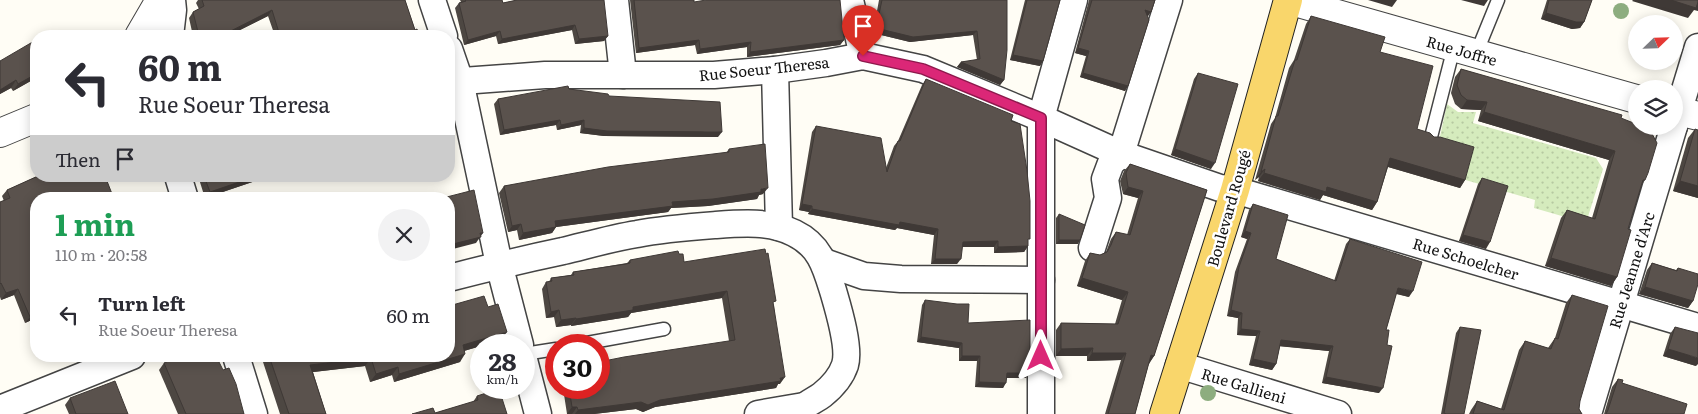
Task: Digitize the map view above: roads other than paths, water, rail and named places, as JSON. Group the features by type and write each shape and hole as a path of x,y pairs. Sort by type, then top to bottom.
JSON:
{"main road":[{"name":"Boulevard Rougé","path":"1164,414 1235,190 1288,0"}],"street":[{"path":"142,30 160,0"},
{"path":"171,30 172,0"},
{"path":"432,0 442,30"},
{"path":"615,0 623,75"},
{"path":"850,0 863,56"},
{"path":"1040,414 1041,118 1074,0"},
{"path":"1092,248 1108,198 1106,179 1108,171 1111,163 1121,154 1169,0"},
{"name":"Rue Joffre","path":"1288,0 1628,97"},
{"path":"1683,103 1698,47"},
{"name":"Rue Soeur Theresa","path":"455,82 545,75 714,75 775,70 863,56 923,69 1041,118 1121,154 1220,188 1235,190"},
{"path":"775,70 779,227"},
{"path":"455,86 517,334"},
{"path":"0,133 30,120"},
{"name":"Rue Jeanne d'Arc","path":"1588,414 1620,304 1674,135"},
{"name":"Rue Schoelcher","path":"1235,190 1698,327"},
{"path":"455,276 499,264 638,234 752,223 779,227 796,234 812,246 824,262 840,312 846,363 833,386 802,410 758,414"},
{"path":"824,262 864,276 901,279 1041,280"},
{"path":"840,312 845,295 852,284 864,276"},
{"path":"0,408 117,362"},
{"path":"238,362 254,414"},
{"name":"Rue Gallieni","path":"1179,365 1338,414"},
{"path":"534,399 538,414"}],"lane":[{"path":"1431,137 1465,50 1498,0"},
{"path":"610,339 664,329"}]}
